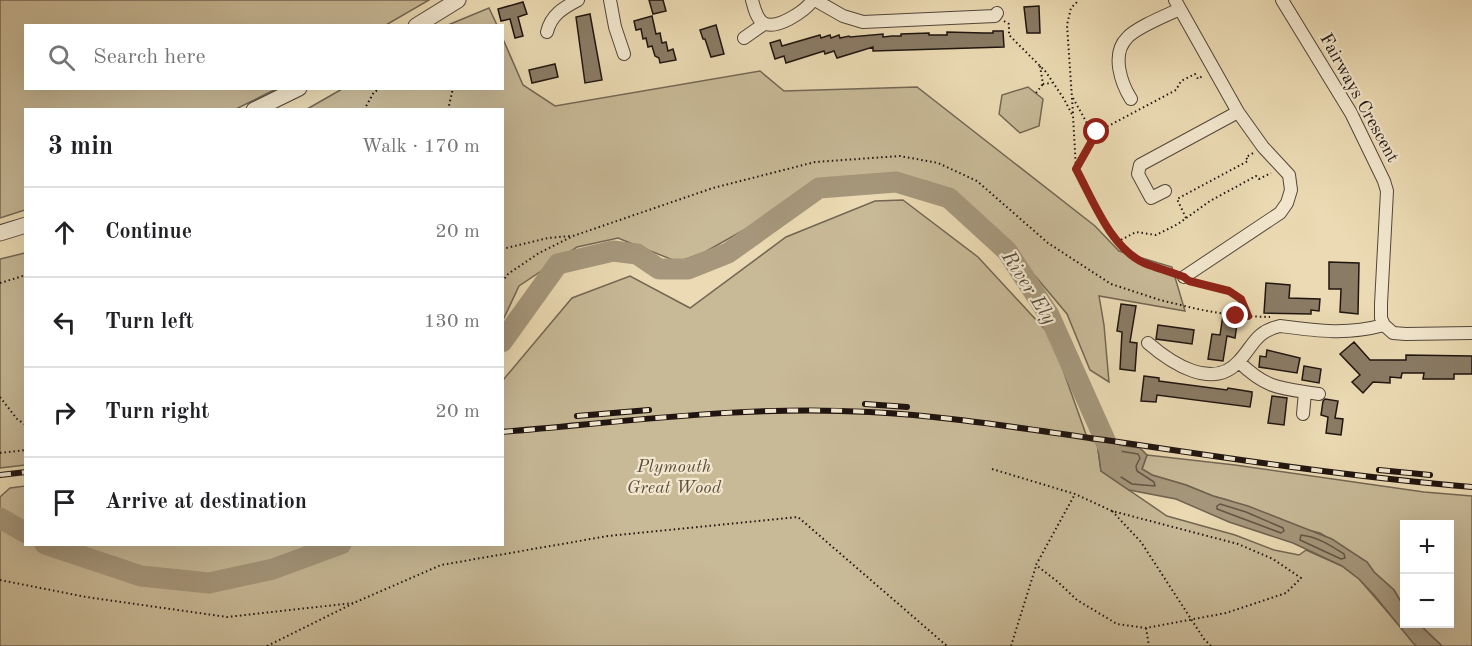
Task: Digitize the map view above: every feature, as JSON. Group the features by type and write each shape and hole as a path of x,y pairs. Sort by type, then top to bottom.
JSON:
{"street":[{"path":"419,24 458,0"},
{"path":"547,32 550,20 578,0"},
{"path":"610,0 615,27 624,54"},
{"path":"752,0 759,20 764,24 772,25 792,18 814,0 843,16 862,22 996,15"},
{"name":"Fairways Crescent","path":"1282,0 1351,113 1384,181 1387,191 1381,304 1381,318 1384,325"},
{"path":"1131,99 1123,86 1120,75 1122,45 1128,36 1178,4 1238,112 1263,147 1289,176 1291,190 1287,203 1280,213 1184,277"},
{"path":"744,38 764,24"},
{"path":"258,108 294,90"},
{"path":"1165,191 1151,198 1138,174 1140,165 1238,112"},
{"path":"0,233 24,226"},
{"path":"1149,343 1175,363 1203,374 1216,374 1230,369 1239,362 1255,339 1263,332 1280,326 1335,333 1366,330 1384,325 1393,333 1472,333"},
{"path":"1239,362 1265,384 1319,394"},
{"path":"1303,414 1305,392"}],"path":[{"path":"1079,0 1071,8 1067,25 1076,169 1117,242 1142,262 1184,277 1189,281 1229,291 1241,299 1248,316"},
{"path":"996,15 1009,24 1009,35 1040,66 1073,116"},
{"path":"1040,66 1043,84"},
{"path":"1076,169 1097,132 1176,90 1181,81 1195,74 1198,79 1214,69"},
{"path":"1036,93 1043,84 1053,83"},
{"path":"365,108 378,90"},
{"path":"448,108 453,90"},
{"path":"1072,96 1088,125 1097,132"},
{"path":"1186,218 1178,199 1248,161 1246,157 1263,147"},
{"path":"504,279 508,274 539,253 573,236 713,188 815,162 900,156 938,164 977,181 1048,243 1111,284 1160,300 1236,316 1272,317"},
{"path":"1117,242 1136,232 1156,235 1210,201 1256,176 1258,179 1281,167"},
{"path":"504,249 548,238 573,236"},
{"path":"0,283 24,276"},
{"path":"0,397 16,419 24,424"},
{"path":"0,453 24,450"},
{"path":"992,469 1075,494 1112,511 1238,543 1273,559 1301,578 1286,593 1226,613 1146,628 1117,624 1077,600 1036,565"},
{"path":"1011,646 1036,565 1075,494"},
{"path":"1112,511 1142,542 1211,646"},
{"path":"267,646 356,602 441,565 608,536 798,517 947,646"},
{"path":"0,580 86,597 227,617 356,602"},
{"path":"1146,628 1149,646"}],"green space":[{"path":"0,0 429,0 388,24 24,24 24,90 274,90 238,108 24,108 24,210 0,218"},
{"path":"489,8 497,24 450,24"},
{"path":"504,41 523,85 555,106 760,71 784,91 917,87 1095,226 1119,251 1172,267 1185,311 1099,296 1109,382 1090,370 1067,314 1000,238 962,212 929,182 896,174 859,183 833,182 705,252 678,262 618,238 577,247 519,286 504,318 504,108 309,108 340,90 504,90"},
{"path":"1028,87 1043,99 1039,126 1020,133 999,114 1002,95"},
{"name":"Plymouth Great Wood","path":"903,200 978,257 1051,336 1088,440 1097,442 1101,471 1167,516 1235,535 1274,550 1299,555 1306,550 1342,566 1359,579 1417,646 0,646 0,497 10,488 24,486 24,546 504,546 504,379 572,298 630,276 690,308 786,237 875,201"},
{"path":"24,253 24,465 0,468 0,259"},
{"path":"1147,455 1424,492 1472,496 1472,646 1442,646 1423,628 1454,628 1454,520 1400,520 1400,600 1394,590 1374,572 1367,562 1320,533 1152,475 1142,469"}],"water":[{"path":"1097,442 1140,448 1147,455 1142,469 1152,475 1248,506 1332,539 1367,562 1374,572 1394,590 1400,600 1400,627 1359,579 1342,566 1293,543 1229,522 1176,499 1129,490 1101,471"},
{"path":"1401,628 1423,628 1442,646 1417,646"}],"building":[{"path":"649,0 663,0 666,11 653,14"},
{"path":"523,2 527,14 518,17 523,36 515,38 510,19 501,21 498,9"},
{"path":"1039,6 1040,33 1027,33 1024,7"},
{"path":"590,14 602,80 585,83 576,17"},
{"path":"652,16 656,34 660,33 662,43 666,42 668,51 673,49 676,60 660,63 652,46 648,47 646,38 643,39 641,29 636,30 634,21"},
{"path":"716,25 724,54 711,57 700,30"},
{"path":"993,31 1003,31 1004,47 873,51 873,47 837,58 834,51 825,54 824,51 786,63 784,56 775,59 770,43 780,40 782,46 820,35 821,38 830,35 831,38 839,35 840,38 883,34 883,37 901,36 901,34 947,35 947,32 993,33"},
{"path":"555,64 558,77 532,83 529,70"},
{"path":"1329,262 1359,263 1358,314 1340,312 1341,289 1329,289"},
{"path":"1266,283 1290,285 1289,298 1320,299 1319,311 1311,310 1311,314 1264,313"},
{"path":"1121,304 1136,306 1130,342 1137,343 1135,371 1120,369 1122,332 1117,331"},
{"path":"1223,315 1238,317 1235,338 1227,336 1223,361 1208,359 1212,334 1220,335"},
{"path":"1158,325 1194,330 1192,344 1156,339"},
{"path":"1354,342 1370,360 1406,360 1406,355 1472,356 1472,374 1454,374 1454,379 1423,379 1424,373 1402,373 1401,378 1390,377 1390,383 1373,382 1363,393 1352,382 1360,375 1340,354"},
{"path":"1267,350 1300,358 1297,373 1259,367 1260,356 1266,357"},
{"path":"1304,366 1321,369 1319,383 1302,380"},
{"path":"1144,376 1159,378 1159,381 1252,392 1250,407 1157,395 1156,402 1141,401"},
{"path":"1272,396 1287,398 1284,425 1268,423"},
{"path":"1325,399 1338,401 1335,418 1343,419 1341,435 1326,433 1328,417 1321,415"}],"waterway":[{"name":"River Ely","path":"504,339 558,264 613,251 637,254 659,269 688,269 728,253 819,188 896,182 949,198 1007,251 1049,315 1117,467"},
{"name":"River Ely","path":"0,518 24,532"},
{"name":"River Ely","path":"51,546 141,576 209,583 273,569 336,546"}],"railway":[{"path":"865,404 907,407"},
{"path":"577,416 649,410"},
{"path":"504,432 731,413 823,410 869,412 961,420 1292,467 1472,487"},
{"path":"1379,470 1430,475"},
{"path":"0,475 24,472"}],"route":[{"path":"1097,132 1076,169 1117,242 1142,262 1184,277 1189,281 1229,291 1241,299 1248,316 1236,316"}]}
